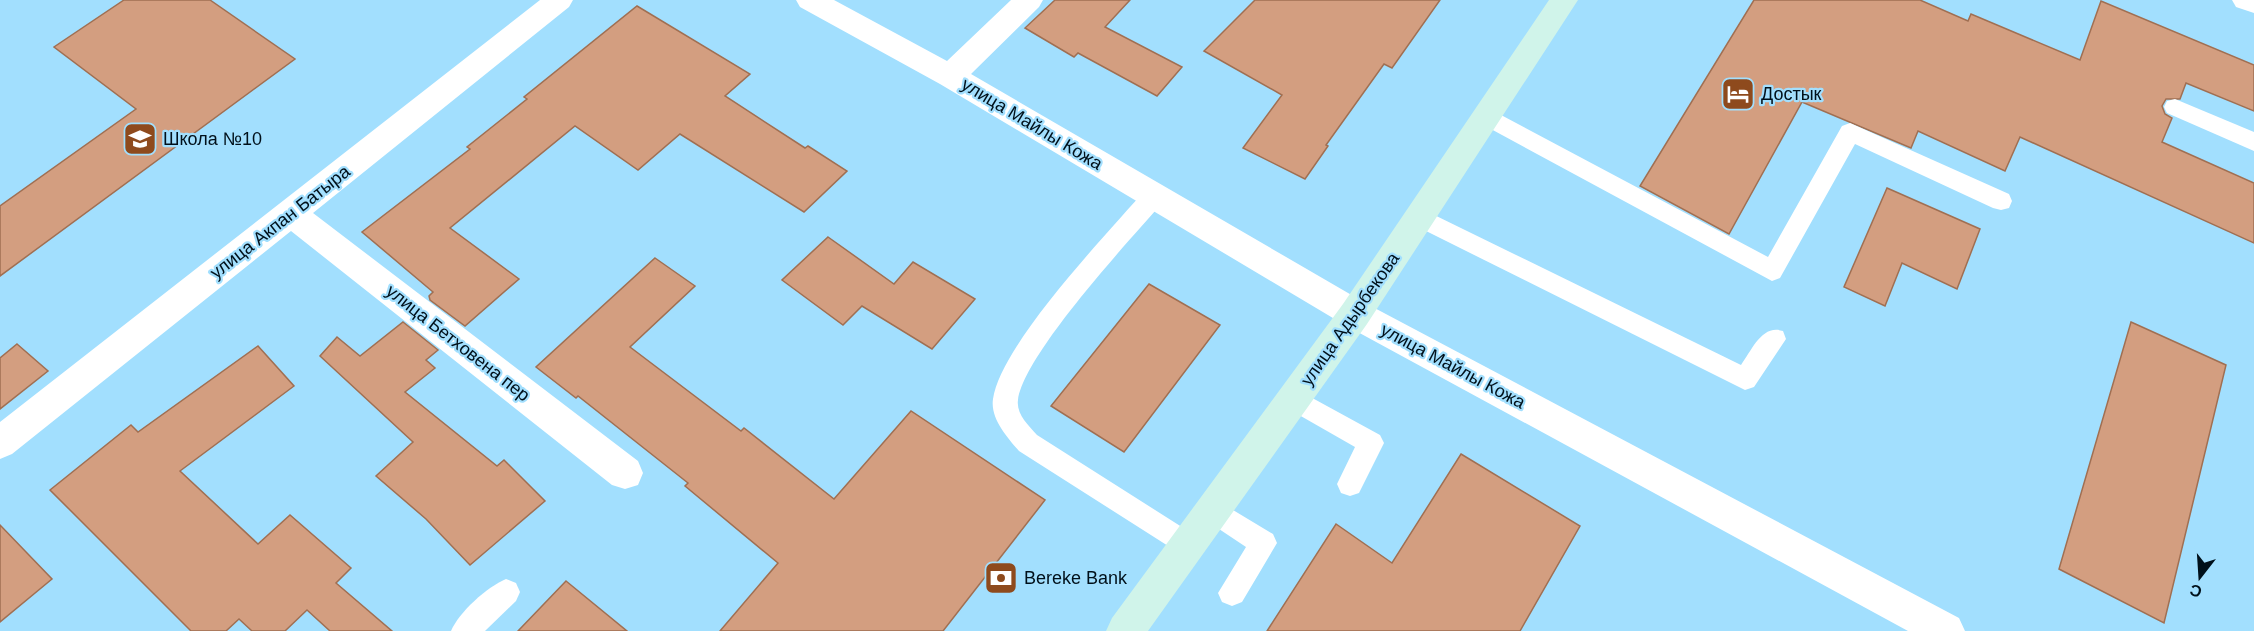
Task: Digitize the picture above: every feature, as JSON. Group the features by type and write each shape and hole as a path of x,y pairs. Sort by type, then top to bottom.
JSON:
{"main road":[{"name":"улица Адырбекова","path":"1125,631 1355,314 1564,0"}],"street":[{"name":"улица Акпан Батыра","path":"0,443 559,0"},
{"name":"улица Майлы Кожа","path":"810,0 950,76 1355,314 1946,631"},
{"path":"950,76 1029,0"},
{"path":"2246,0 2254,3"},
{"name":"улица Бетховена пер","path":"291,213 625,473"}],"lane":[{"path":"2175,107 2254,142"},
{"path":"1486,116 1772,271 1850,132 2001,201"},
{"path":"1154,195 1075,288 1009,380 1005,401 1008,420 1028,443 1187,545"},
{"path":"1420,217 1745,379 1774,339"},
{"path":"1294,399 1371,443 1350,484"},
{"path":"1213,510 1264,543 1232,593"},
{"path":"465,631 506,592"}],"building":[{"name":"Школа №10","path":"124,0 210,0 295,59 0,276 0,206 136,109 54,47"},
{"path":"1055,0 1130,0 1105,27 1182,67 1157,96 1078,53 1074,57 1025,28"},
{"path":"1255,0 1440,0 1392,68 1384,64 1326,145 1328,146 1305,179 1243,148 1282,95 1204,51"},
{"path":"1754,0 1920,0 1968,21 1971,14 2080,60 2101,1 2254,65 2254,111 2186,83 2180,99 2166,99 2162,106 2165,114 2172,118 2162,142 2254,183 2254,243 2020,137 2005,171 1918,131 1911,148 1802,102 1729,234 1640,186"},
{"path":"637,6 750,74 725,96 805,148 808,146 847,171 804,212 680,134 638,170 575,126 450,228 519,279 465,326 430,300 429,296 433,292 362,232 470,149 467,147 527,99 524,97"},
{"path":"1887,188 1980,229 1957,289 1902,263 1885,306 1844,287"},
{"path":"828,237 894,284 913,262 975,299 932,349 862,306 843,325 782,280"},
{"path":"655,258 695,286 630,347 741,431 744,428 834,499 911,411 1045,500 943,631 720,631 778,563 685,486 688,483 578,396 576,398 536,367"},
{"path":"1149,284 1220,325 1124,452 1051,406"},
{"path":"403,322 438,350 426,360 435,368 405,392 497,466 504,460 545,501 470,565 426,519 376,476 413,442 320,356 337,337 360,356"},
{"path":"2131,322 2226,365 2164,623 2059,569"},
{"path":"17,344 48,371 0,409 0,358"},
{"path":"258,346 294,386 180,471 258,544 290,515 351,568 336,583 392,631 330,631 307,610 285,631 252,631 239,619 226,631 191,631 50,490 131,425 138,432"},
{"path":"1461,454 1580,526 1520,631 1267,631 1336,524 1392,563"},
{"path":"0,525 52,579 0,622"},
{"path":"566,581 627,631 518,631"}],"place":[{"name":"Достык","path":"1738,94"},
{"name":"Школа №10","path":"140,139"},
{"name":"Bereke Bank","path":"1001,578"}]}
